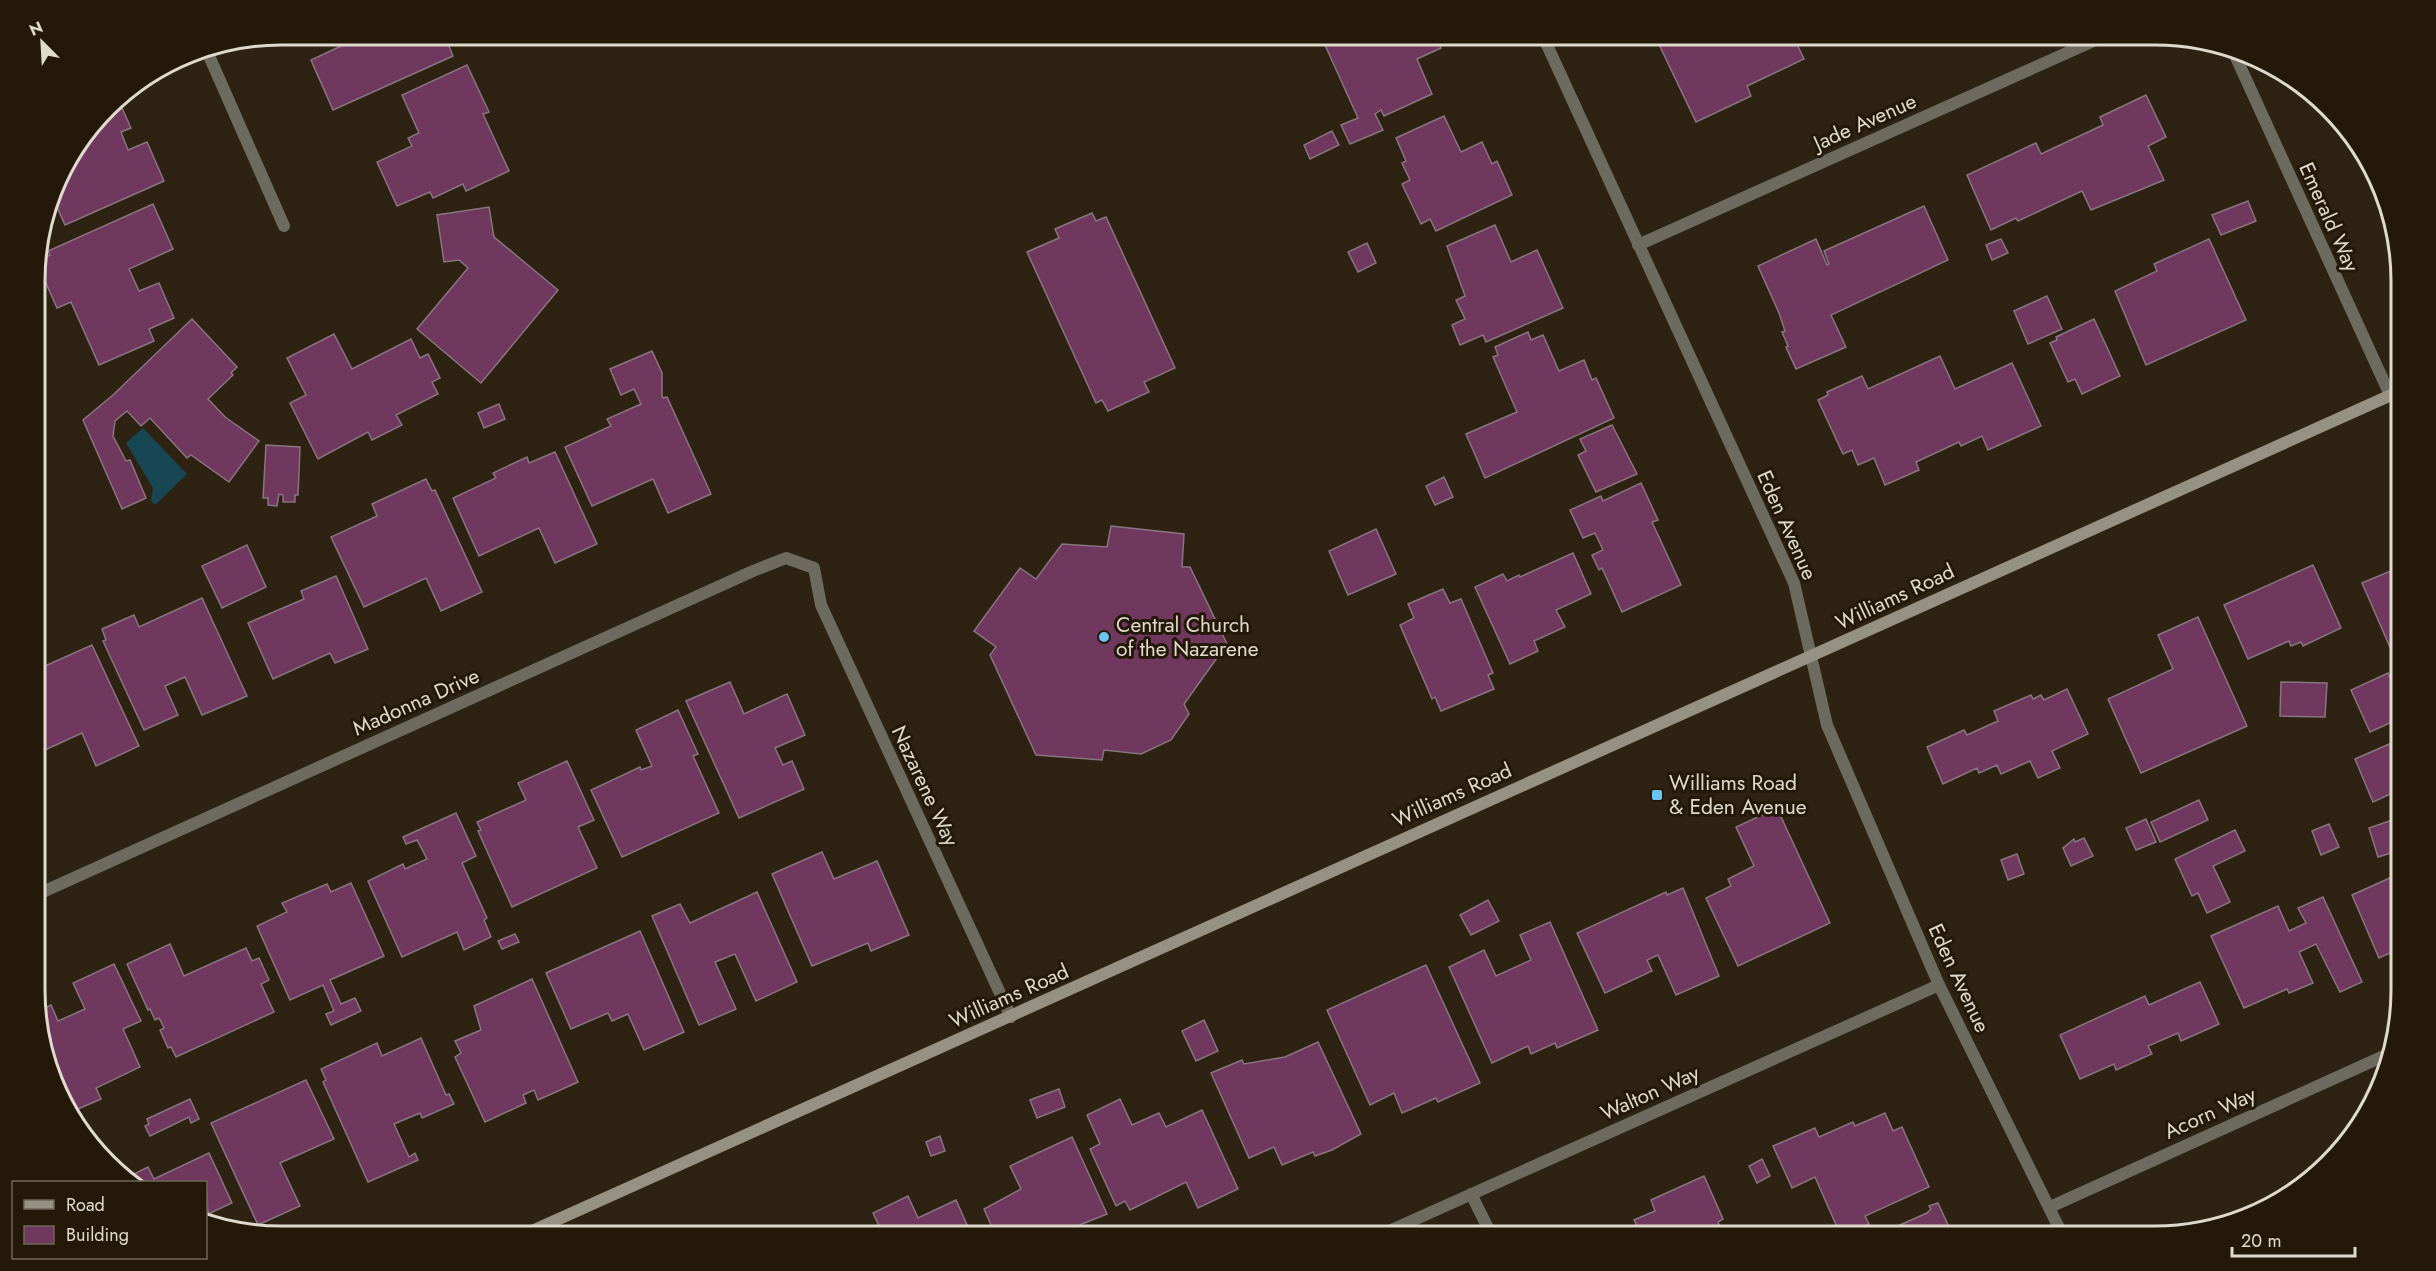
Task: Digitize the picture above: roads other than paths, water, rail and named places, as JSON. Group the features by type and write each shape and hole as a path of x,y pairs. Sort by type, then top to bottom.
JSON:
{"street":[{"name":"Eden Avenue","path":"1547,45 1794,583 1827,725 1939,985 2058,1226"},
{"name":"Jade Avenue","path":"1638,245 2084,45"},
{"path":"209,57 284,226"},
{"name":"Emerald Way","path":"2237,60 2391,385"},
{"name":"Williams Road","path":"543,1226 2391,395"},
{"name":"Madonna Drive","path":"45,891 753,571 786,558 814,568"},
{"name":"Nazarene Way","path":"814,568 821,605 1011,1017"},
{"name":"Walton Way","path":"1400,1226 1939,985"},
{"name":"Acorn Way","path":"2049,1207 2381,1057"},
{"path":"1471,1194 1486,1226"}],"water":[{"path":"143,428 187,474 155,505 151,501 153,488 126,443"}],"place":[{"name":"Central Church of the Nazarene","path":"1104,637"},
{"name":"Williams Road & Eden Avenue","path":"1657,795"}]}
